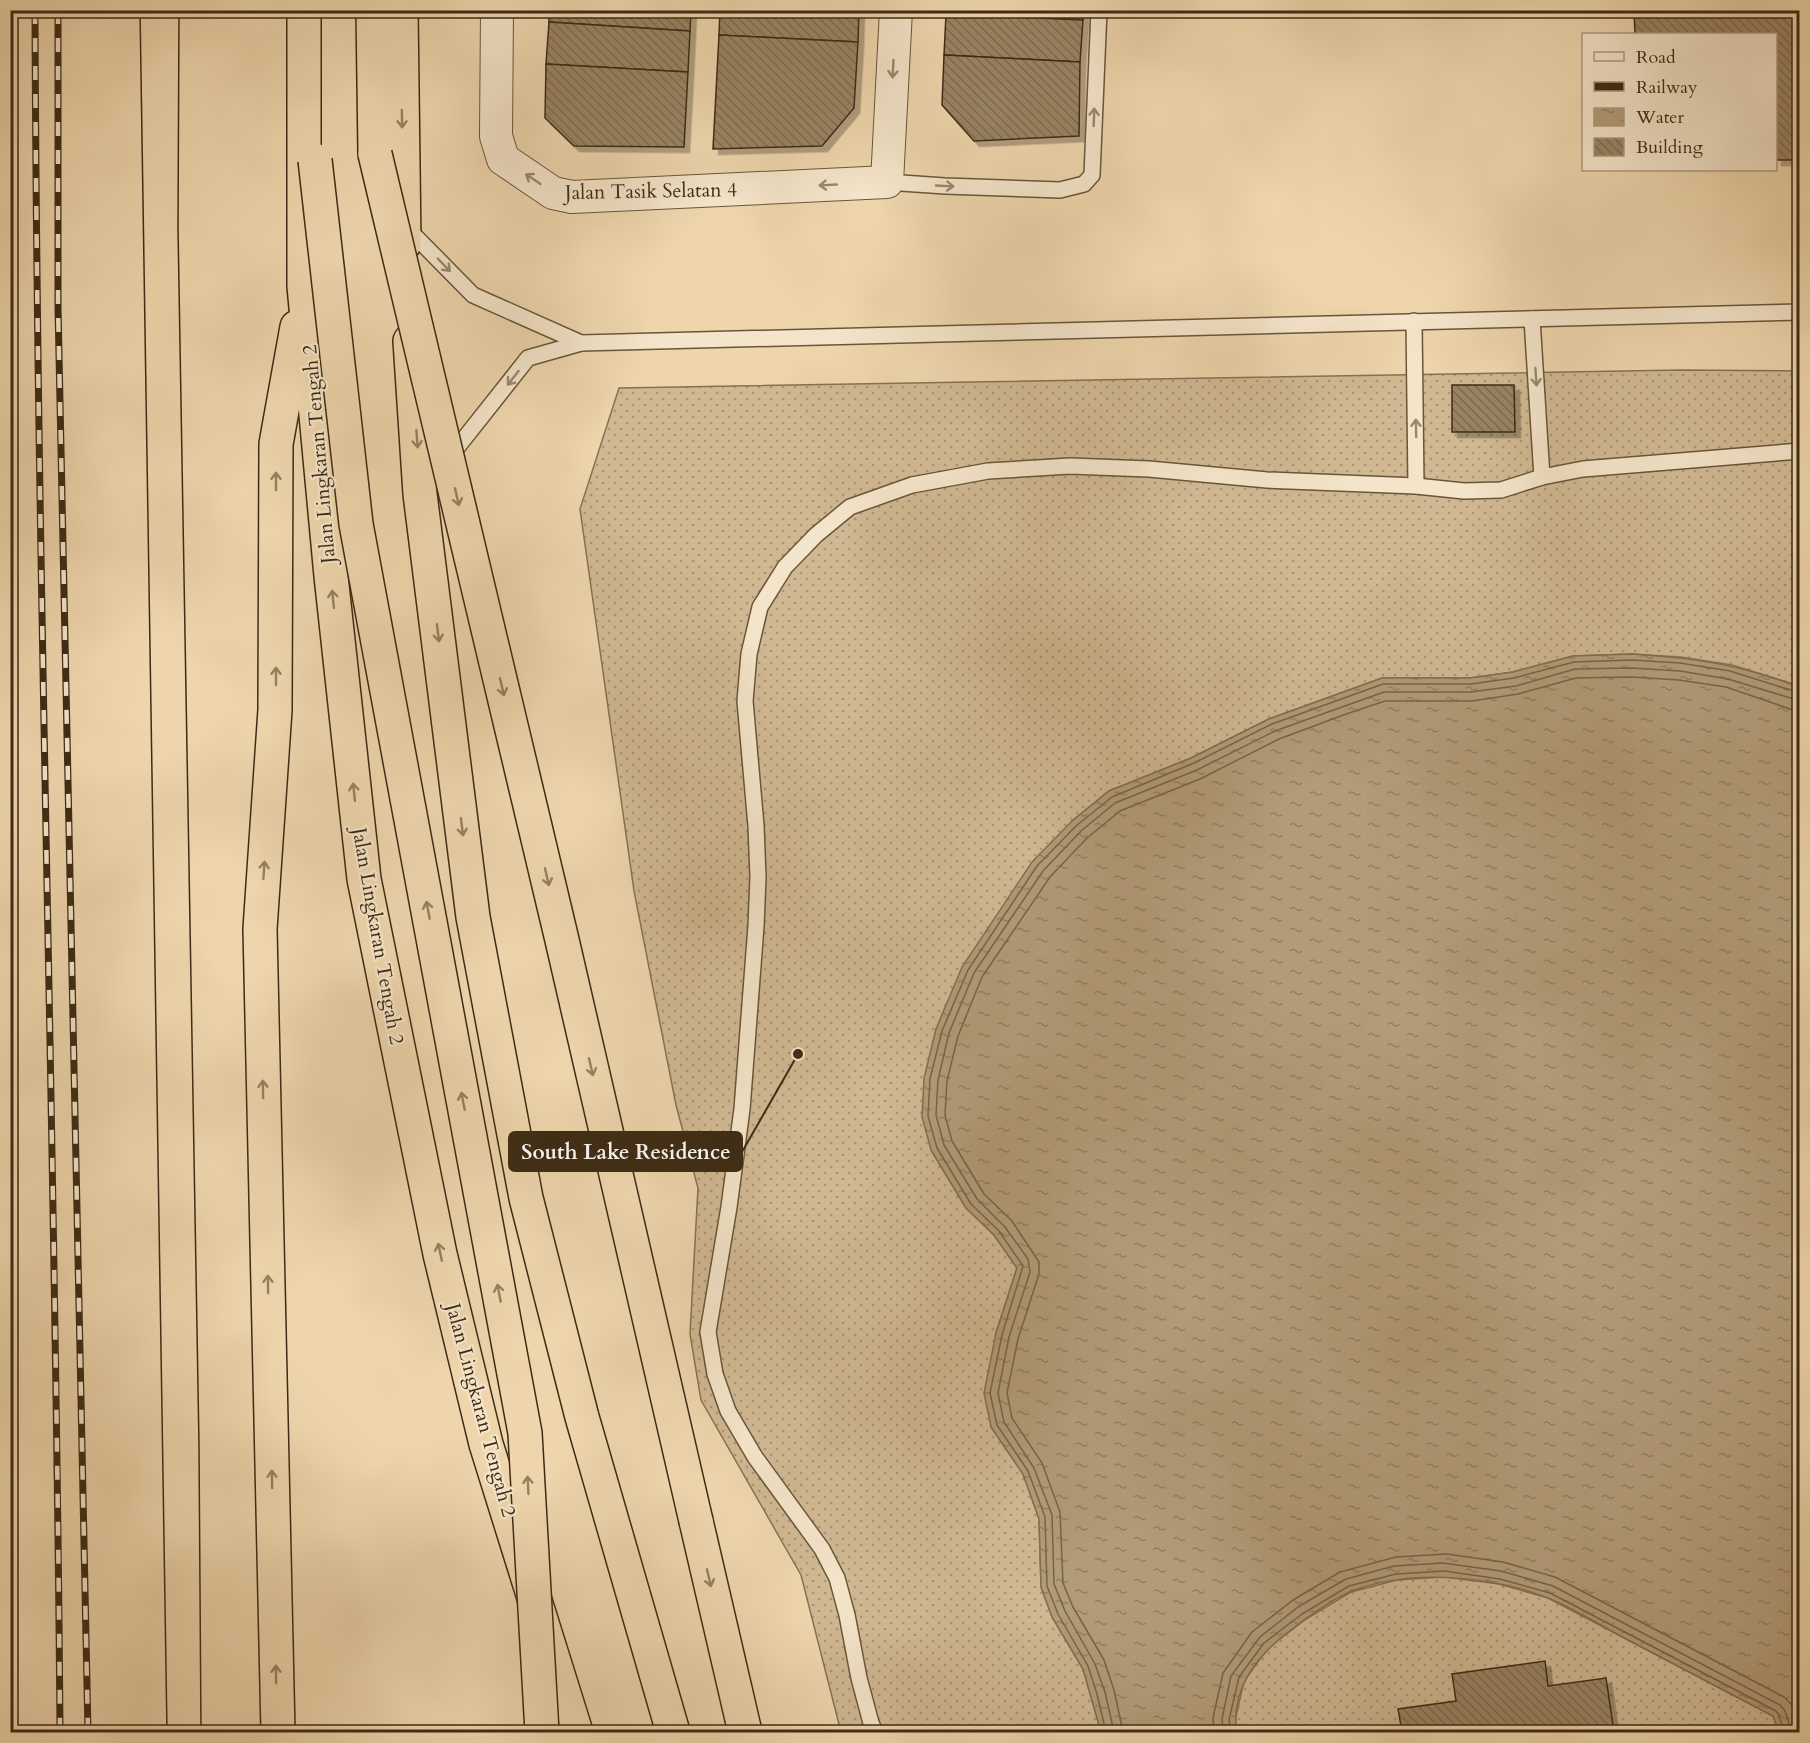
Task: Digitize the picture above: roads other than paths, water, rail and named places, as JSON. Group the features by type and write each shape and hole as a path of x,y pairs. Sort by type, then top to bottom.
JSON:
{"highway":[{"name":"Jalan Lingkaran Tengah 2","path":"304,10 304,286 331,576 364,879 440,1254 486,1444 576,1732"},
{"path":"318,10 315,160 356,524 525,1433 542,1732"},
{"path":"373,10 375,154 557,917 745,1732"},
{"path":"401,10 403,224 420,494 473,917 526,1198 582,1417 674,1732"},
{"path":"278,1732 260,929 275,710 276,444 304,286"}],"street":[{"name":"Jalan Tasik Selatan 4","path":"497,10 496,135 503,159 553,193 572,197 887,182"},
{"path":"887,182 896,10"}],"lane":[{"path":"887,182 1060,189 1083,184 1092,175 1099,10"},
{"path":"403,224 473,295 581,343"},
{"path":"420,494 528,358 581,343 1800,312"},
{"path":"1532,319 1542,477"},
{"path":"1414,321 1416,486"},
{"path":"875,1732 859,1678 847,1614 837,1578 822,1550 755,1457 728,1412 715,1374 708,1332 742,1109 756,926 758,877 756,826 745,701 749,654 760,606 785,567 816,535 850,507 923,483 988,471 1070,466 1149,469 1267,480 1416,486 1464,491 1502,490 1542,477 1584,469 1800,451"}],"water":[{"path":"1632,654 1681,658 1728,666 1799,688 1799,1732 1779,1732 1773,1716 1548,1598 1501,1584 1424,1577 1375,1584 1352,1591 1310,1616 1276,1642 1256,1664 1242,1689 1236,1717 1237,1732 1101,1732 1083,1669 1052,1617 1041,1587 1039,1519 1023,1474 991,1427 984,1393 996,1333 1017,1268 994,1235 966,1208 931,1150 922,1117 924,1078 936,1029 962,967 1032,862 1072,821 1109,791 1191,758 1269,719 1382,678 1470,678 1513,672 1573,656"}],"tram line":[{"path":"140,10 167,1732"},
{"path":"179,10 178,228 199,1445 201,1732"}],"railway":[{"path":"35,10 39,441 55,1302 60,1732"},
{"path":"58,10 58,307 88,1732"}],"place":[{"name":"South Lake Residence","path":"798,1054"}]}
